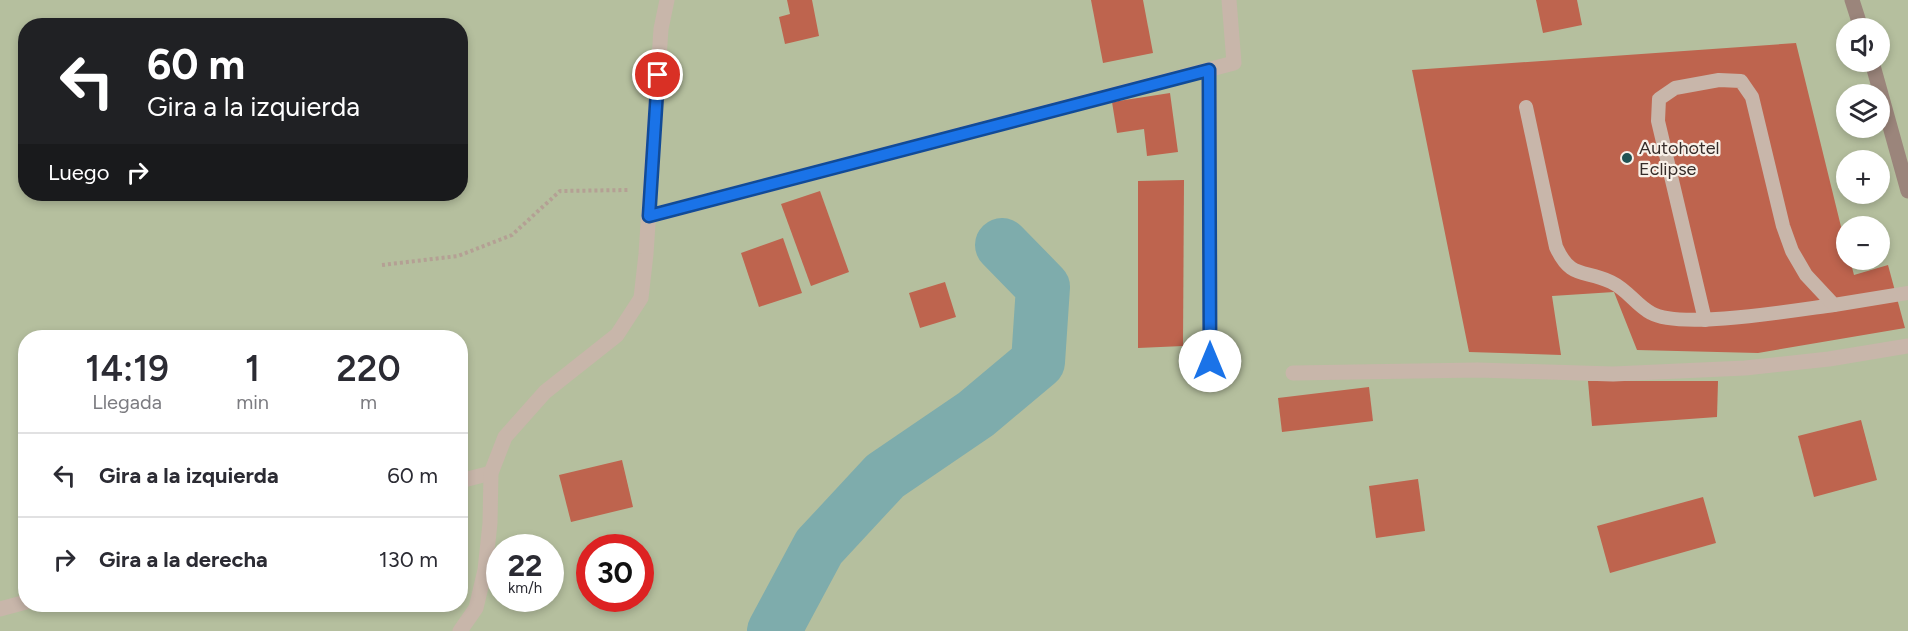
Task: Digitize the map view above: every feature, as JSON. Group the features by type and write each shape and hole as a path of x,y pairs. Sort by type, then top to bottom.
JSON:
{"main road":[{"path":"1852,0 1858,18"},
{"path":"1875,72 1908,191"}],"street":[{"path":"460,631 476,608 485,570 490,523 491,473 505,437 545,392 617,335 641,298 649,216 661,29 667,0"},
{"path":"649,216 1234,63 1229,0"},
{"path":"1209,70 1210,361"},
{"path":"1293,373 1478,370 1613,374 1745,368 1829,359 1908,346"},
{"path":"468,479 491,473"},
{"path":"0,609 18,604"}],"lane":[{"path":"1705,320 1658,121 1659,99 1675,88 1719,80 1741,81 1752,97 1783,226 1792,251 1806,275 1834,305"},
{"path":"1526,107 1556,247 1563,263 1579,274 1608,281 1624,289 1651,314 1672,320 1705,320 1834,305 1908,293"}],"path":[{"path":"382,265 458,256 512,235 560,191 650,189"}],"green space":[{"path":"0,0 1908,0 1908,631 0,631"}],"building":[{"path":"787,0 812,0 819,36 785,44 779,17 790,14"},
{"path":"1091,0 1143,0 1153,53 1103,63"},
{"path":"1536,0 1577,0 1582,25 1543,33"},
{"name":"Autohotel Eclipse","path":"1796,43 1838,216 1836,216 1836,270 1853,270 1854,275 1871,270 1889,270 1905,328 1758,353 1637,350 1614,292 1552,296 1561,355 1469,352 1412,70"},
{"path":"1170,93 1178,152 1147,156 1144,129 1117,133 1112,102"},
{"path":"1184,180 1183,346 1138,348 1138,181"},
{"path":"820,191 849,272 811,286 781,204"},
{"path":"783,238 802,293 759,307 741,253"},
{"path":"945,282 956,317 920,328 909,293"},
{"path":"1588,381 1718,381 1717,417 1592,426"},
{"path":"1369,387 1373,421 1282,432 1278,398"},
{"path":"1861,420 1877,480 1814,497 1798,436"},
{"path":"622,460 633,507 571,522 559,475"},
{"path":"1418,479 1425,531 1376,538 1369,486"},
{"path":"1703,497 1716,543 1610,573 1597,526"}],"waterway":[{"path":"774,631 819,547 885,476 976,414 1038,362 1043,287 1002,245"}],"place":[{"name":"Autohotel Eclipse","path":"1627,158"}],"route":[{"path":"658,75 649,216 1209,70 1210,361"}]}
